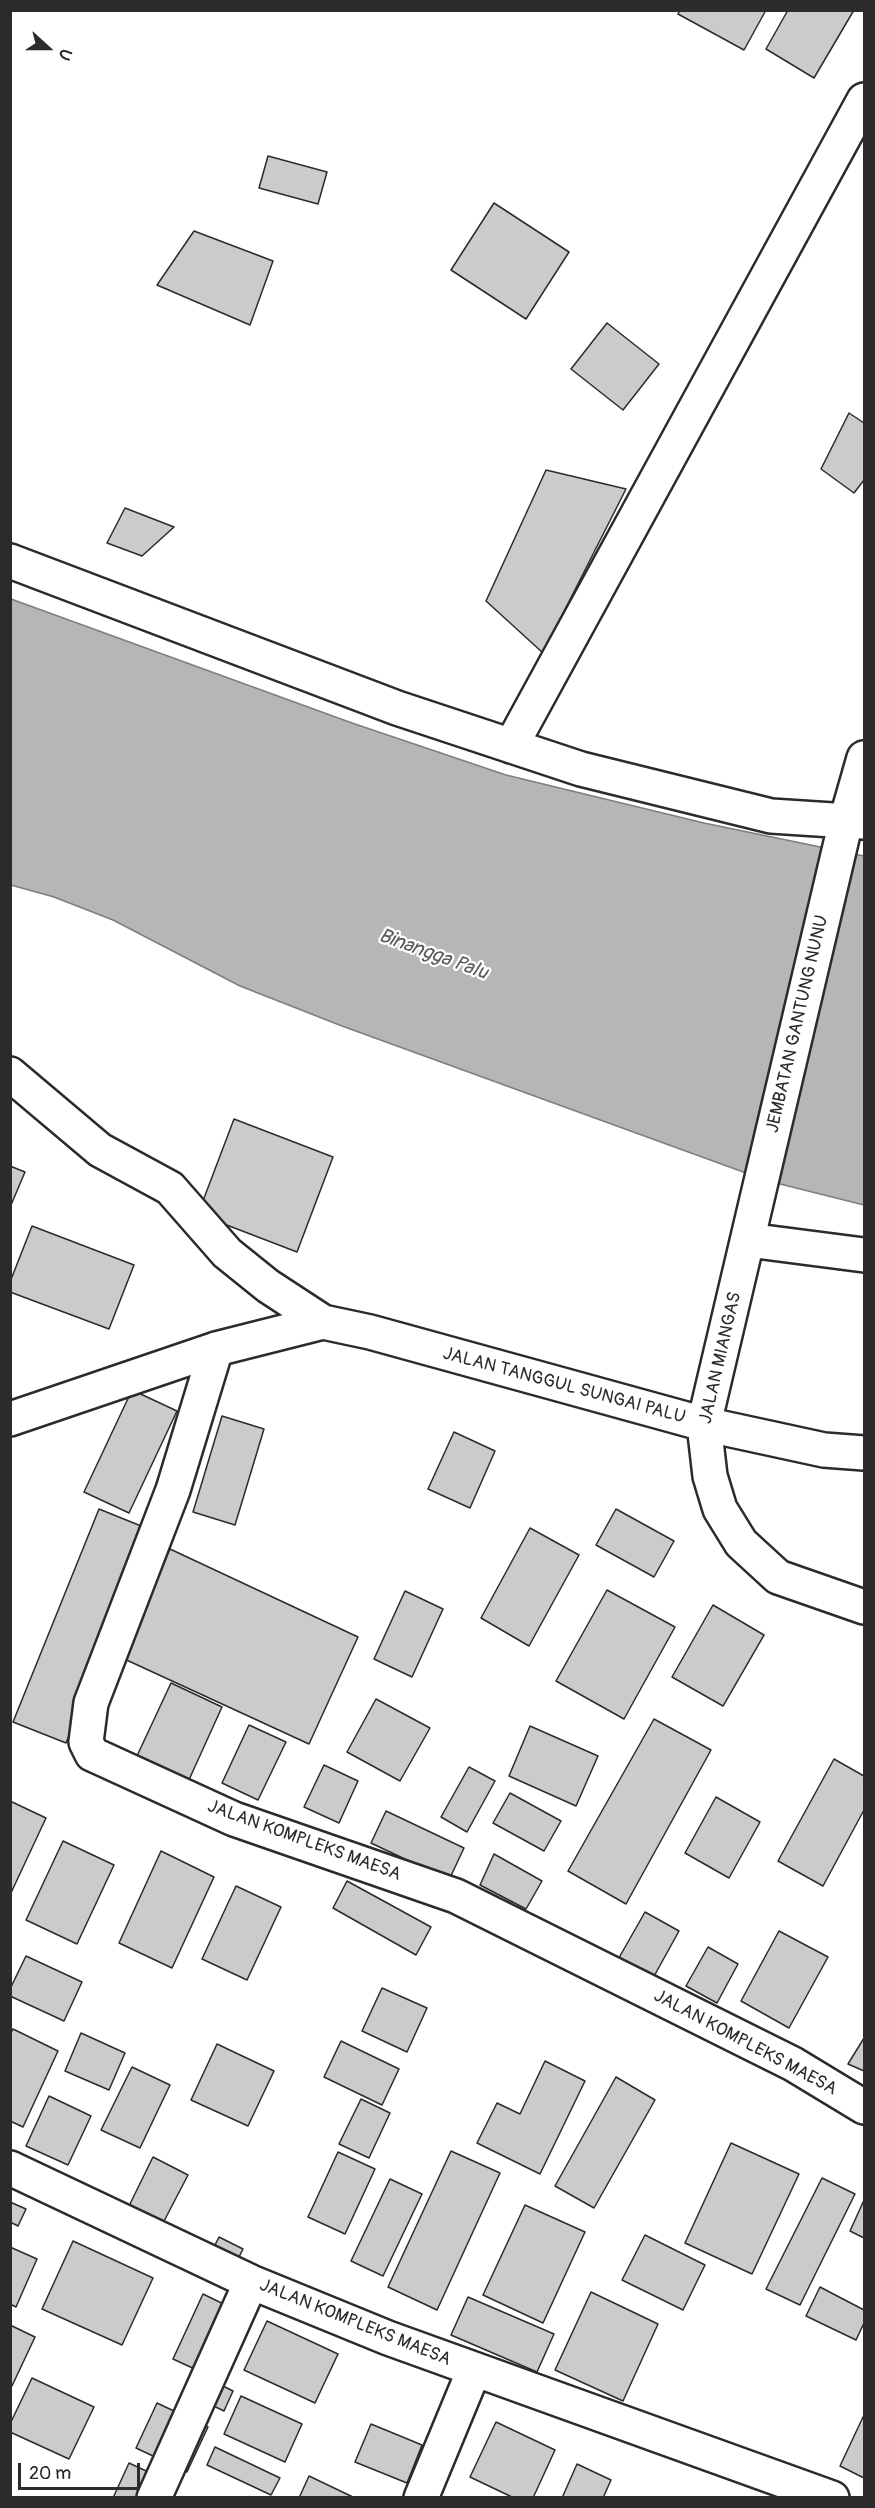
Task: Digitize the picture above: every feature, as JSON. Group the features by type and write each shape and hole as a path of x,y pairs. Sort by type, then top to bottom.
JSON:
{"street":[{"path":"511,746 864,100"},
{"path":"10,561 397,708 581,769 771,816 850,829"},
{"name":"JEMBATAN GANTUNG NUNU","path":"756,1205 850,829 864,758"},
{"path":"10,1074 100,1150 170,1188 227,1253 268,1286 322,1322"},
{"name":"JALAN MIANGAS","path":"756,1205 704,1424 710,1476 720,1509 741,1543 778,1577 864,1607"},
{"path":"748,1240 864,1255"},
{"path":"10,1419 216,1349 322,1322"},
{"name":"JALAN TANGGUL SUNGAI PALU","path":"322,1322 370,1332 704,1424 824,1450 864,1453"},
{"name":"JALAN KOMPLEKS MAESA","path":"216,1349 173,1490 91,1703 86,1742 92,1754 234,1819 456,1896 793,2064 864,2107"},
{"name":"JALAN KOMPLEKS MAESA","path":"10,2168 251,2282 474,2370 832,2498"},
{"name":"JALAN KOMPLEKS MAESA","path":"154,2498 251,2282"},
{"path":"421,2498 474,2370"}],"water":[{"name":"Binangga Palu","path":"11,599 352,723 506,775 704,823 864,856 864,1205 768,1181 342,1026 240,986 113,920 54,897 11,885"}],"building":[{"path":"680,10 766,10 744,50 678,14"},
{"path":"788,10 854,10 814,78 766,49"},
{"path":"268,156 327,172 318,204 259,188"},
{"path":"494,203 569,252 526,319 451,270"},
{"path":"194,231 273,261 250,325 157,285"},
{"path":"607,323 659,364 623,410 571,369"},
{"path":"849,413 864,423 864,480 854,493 821,469"},
{"path":"546,470 626,489 543,653 486,601"},
{"path":"125,508 174,527 142,556 107,543"},
{"path":"234,1119 333,1157 297,1252 198,1214"},
{"path":"10,1166 25,1172 11,1205 10,1205"},
{"path":"32,1226 134,1265 109,1329 10,1292 10,1282"},
{"path":"132,1390 177,1411 129,1513 84,1492"},
{"path":"222,1416 264,1429 235,1525 193,1512"},
{"path":"454,1432 495,1451 470,1508 428,1489"},
{"path":"99,1509 151,1530 66,1743 13,1722"},
{"path":"616,1509 674,1541 654,1577 596,1545"},
{"path":"530,1528 579,1555 529,1646 481,1618"},
{"path":"170,1549 358,1637 309,1744 120,1657"},
{"path":"607,1590 675,1627 624,1719 556,1681"},
{"path":"405,1591 443,1609 412,1677 374,1659"},
{"path":"713,1605 764,1635 723,1706 672,1677"},
{"path":"171,1683 222,1707 188,1782 136,1758"},
{"path":"376,1699 430,1728 400,1781 347,1752"},
{"path":"654,1719 711,1750 626,1904 568,1871"},
{"path":"249,1725 286,1742 258,1800 222,1783"},
{"path":"530,1726 598,1756 576,1806 509,1776"},
{"path":"834,1759 864,1776 864,1810 823,1886 778,1861"},
{"path":"324,1765 358,1781 339,1823 304,1807"},
{"path":"469,1767 495,1781 467,1832 441,1817"},
{"path":"510,1793 561,1821 544,1851 493,1823"},
{"path":"716,1797 760,1822 729,1878 685,1853"},
{"path":"10,1801 46,1818 10,1895"},
{"path":"386,1811 464,1848 449,1880 371,1843"},
{"path":"63,1841 114,1865 77,1944 26,1920"},
{"path":"161,1851 214,1877 172,1968 119,1943"},
{"path":"494,1854 542,1881 526,1909 480,1885"},
{"path":"347,1881 431,1927 416,1955 333,1908"},
{"path":"236,1886 281,1907 247,1980 202,1959"},
{"path":"645,1912 679,1931 647,1989 612,1970"},
{"path":"779,1931 828,1957 789,2028 741,2001"},
{"path":"708,1947 738,1964 717,2003 686,1986"},
{"path":"26,1956 82,1982 64,2021 10,1996 10,1989"},
{"path":"382,1988 427,2008 407,2052 362,2031"},
{"path":"13,2029 58,2051 23,2127 10,2121 10,2034"},
{"path":"81,2033 125,2053 109,2090 65,2071"},
{"path":"864,2038 864,2071 848,2064"},
{"path":"341,2041 399,2069 382,2105 324,2077"},
{"path":"217,2044 274,2071 248,2126 191,2100"},
{"path":"545,2061 585,2081 540,2174 477,2143 497,2103 520,2114"},
{"path":"132,2067 170,2085 140,2148 101,2130"},
{"path":"616,2077 655,2100 594,2208 555,2186"},
{"path":"49,2096 91,2116 68,2165 26,2146"},
{"path":"361,2099 390,2113 369,2158 339,2144"},
{"path":"731,2143 799,2174 752,2274 685,2243"},
{"path":"451,2151 500,2173 437,2310 388,2287"},
{"path":"338,2152 375,2169 345,2234 308,2217"},
{"path":"153,2157 188,2175 162,2225 128,2208"},
{"path":"822,2178 855,2194 800,2305 766,2289"},
{"path":"390,2179 422,2194 383,2276 351,2261"},
{"path":"864,2200 864,2238 850,2231"},
{"path":"10,2202 26,2209 18,2226 10,2222"},
{"path":"525,2205 585,2232 543,2323 483,2295"},
{"path":"645,2235 705,2265 683,2310 622,2280"},
{"path":"219,2237 243,2249 231,2273 207,2261"},
{"path":"73,2241 153,2278 122,2345 42,2309"},
{"path":"10,2247 37,2259 16,2307 10,2304"},
{"path":"820,2287 864,2310 864,2323 856,2340 806,2316"},
{"path":"591,2292 658,2324 623,2401 555,2370"},
{"path":"203,2294 242,2313 212,2377 173,2359"},
{"path":"468,2297 554,2334 537,2372 451,2335"},
{"path":"267,2321 338,2354 315,2403 244,2370"},
{"path":"10,2325 35,2337 12,2386 10,2385"},
{"path":"203,2376 233,2391 224,2411 193,2396"},
{"path":"32,2378 94,2407 69,2459 10,2432 10,2424"},
{"path":"241,2396 302,2424 285,2462 224,2434"},
{"path":"157,2403 208,2427 187,2472 136,2448"},
{"path":"864,2418 864,2478 840,2466"},
{"path":"496,2422 555,2450 533,2498 514,2498 470,2477"},
{"path":"371,2424 422,2445 407,2483 355,2462"},
{"path":"215,2447 280,2478 271,2495 207,2465"},
{"path":"129,2463 174,2484 168,2498 113,2498"},
{"path":"577,2464 611,2480 603,2498 562,2498"},
{"path":"309,2476 355,2498 299,2498"}]}
